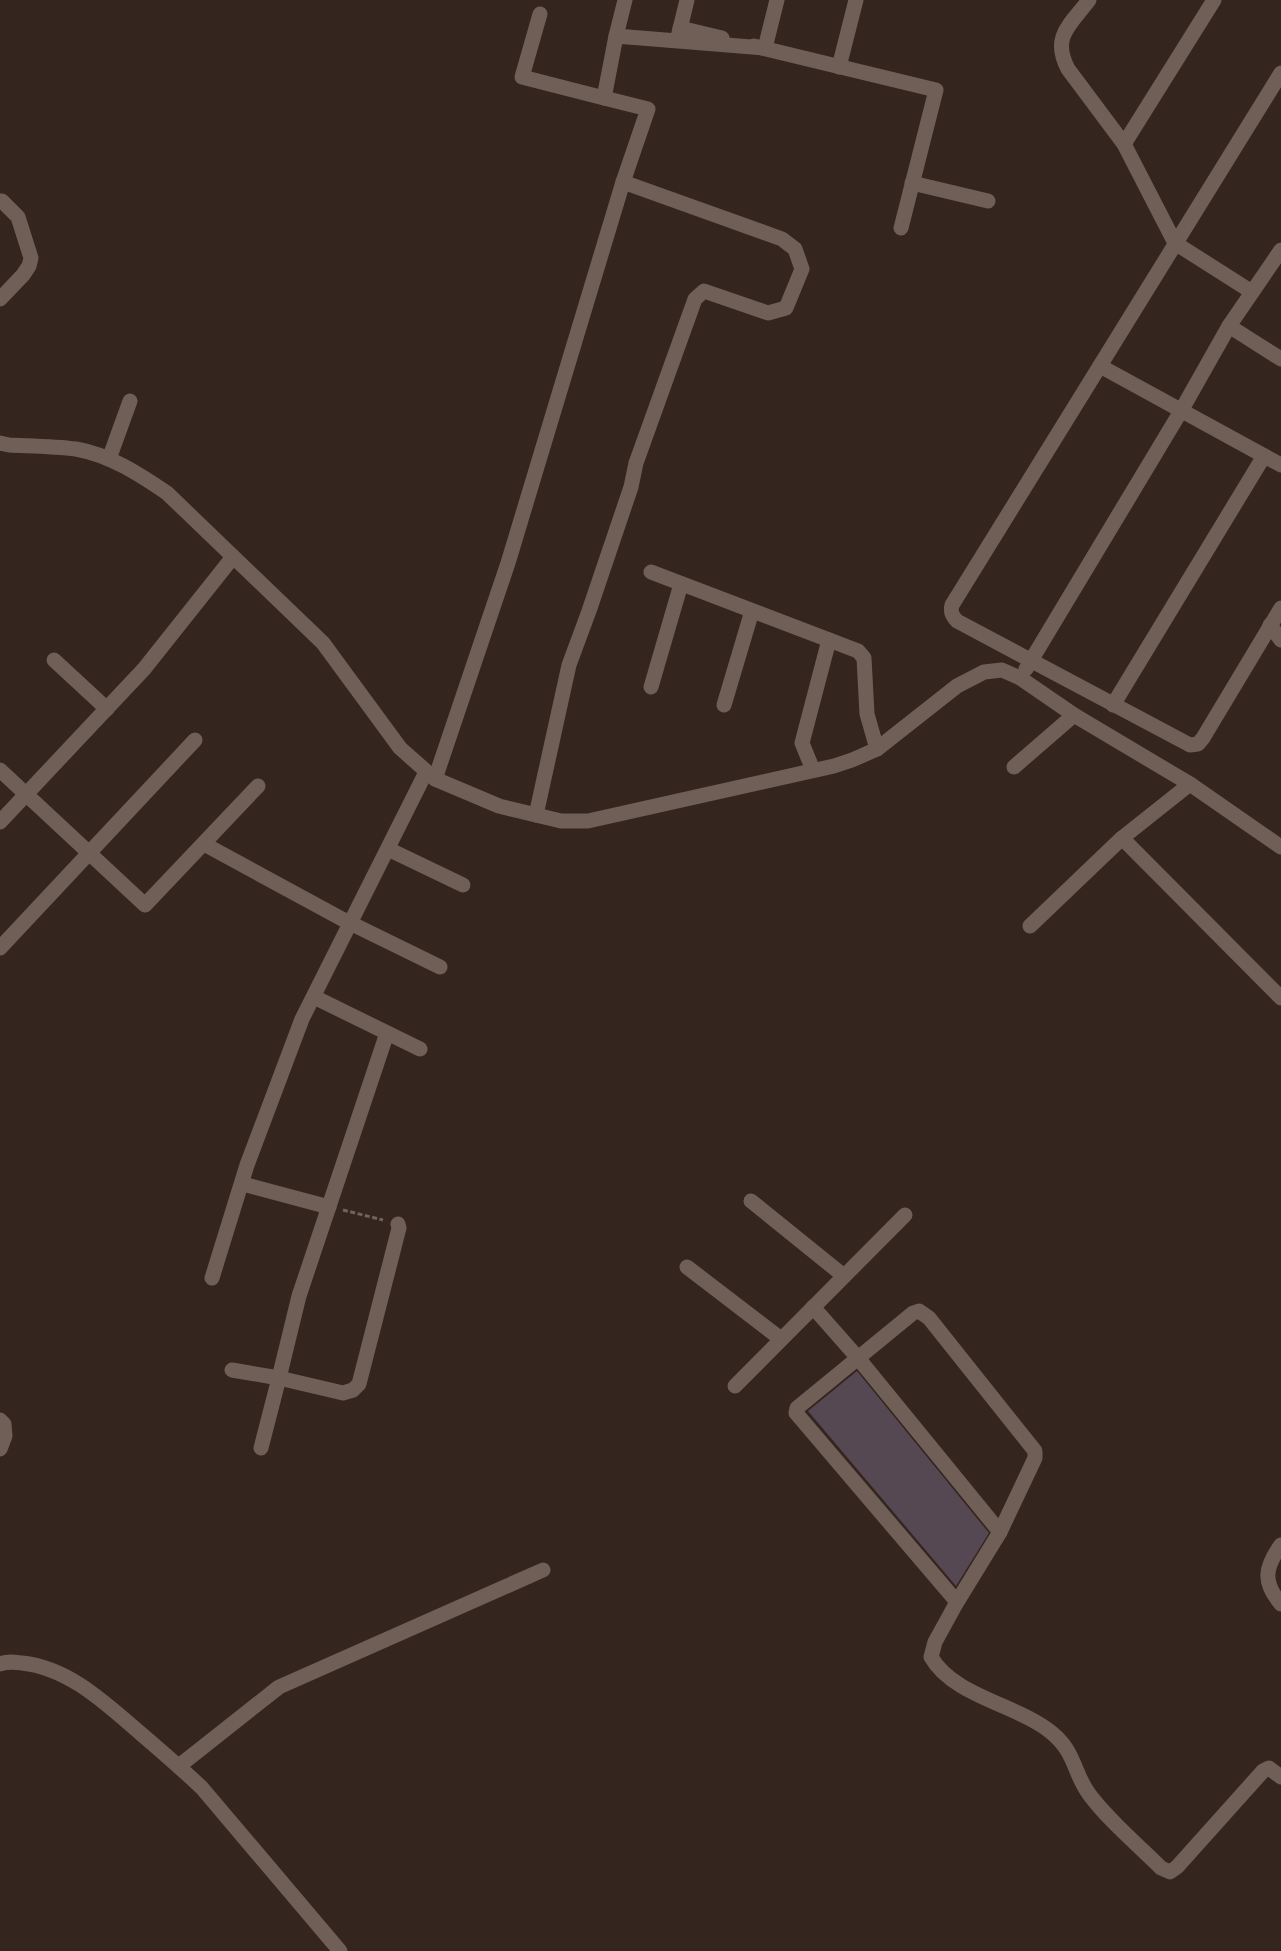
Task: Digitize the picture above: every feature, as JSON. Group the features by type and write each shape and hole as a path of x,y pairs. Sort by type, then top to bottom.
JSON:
{"street":[{"path":"604,98 625,0"},
{"path":"679,35 687,0"},
{"path":"764,48 777,0"},
{"path":"839,67 856,0"},
{"path":"1089,0 1065,32 1061,42 1061,56 1068,69 1124,144 1175,243 1252,292"},
{"path":"1124,144 1214,0"},
{"path":"212,1278 243,1184 247,1165 298,1028 388,848 430,775 508,563 623,182 648,109 522,77 540,14"},
{"path":"616,36 679,35 764,48 936,90 901,228"},
{"path":"1281,73 952,605 951,611 957,621 1190,745 1198,744 1203,738 1281,608"},
{"path":"536,815 569,665 589,611 630,487 636,463 695,299 704,291 768,313 786,308 802,269 795,249 782,239 623,182"},
{"path":"912,183 988,201"},
{"path":"0,201 2,200 18,217 31,258 26,270 0,299"},
{"path":"1020,678 1181,411 1228,326 1281,250"},
{"path":"1228,326 1281,359"},
{"path":"1100,366 1281,465"},
{"path":"109,459 130,401"},
{"path":"0,443 76,449 109,459 140,474 167,493 323,643 400,748 430,775 499,806 561,820 588,821 852,760 877,749 957,686 984,672 1002,670 1020,678 1074,715 1190,784 1281,847"},
{"path":"1113,705 1264,456"},
{"path":"0,822 144,669 233,557"},
{"path":"652,572 858,651 864,658 867,714 877,749"},
{"path":"651,687 681,584"},
{"path":"724,705 752,610"},
{"path":"1270,625 1281,640"},
{"path":"812,770 802,743 829,640"},
{"path":"54,660 107,709"},
{"path":"1014,767 1074,715"},
{"path":"0,948 195,740"},
{"path":"0,770 145,906 258,786"},
{"path":"1030,926 1122,838 1190,784"},
{"path":"1122,838 1281,998"},
{"path":"204,844 351,923 440,967"},
{"path":"388,848 463,886"},
{"path":"314,997 420,1049"},
{"path":"261,1448 299,1296 387,1033"},
{"path":"243,1184 329,1207"},
{"path":"751,1201 844,1276"},
{"path":"735,1386 905,1215"},
{"path":"232,1370 279,1378 343,1393 353,1390 359,1384 400,1228 398,1224"},
{"path":"687,1266 781,1338"},
{"path":"813,1308 858,1358 1000,1532"},
{"path":"957,1602 796,1413 797,1408 913,1313 919,1311 929,1318 1035,1451 1035,1458 1000,1532 957,1602 932,1649 931,1657 937,1667 950,1678 984,1698 1051,1732 1066,1746 1083,1786 1096,1803 1161,1868 1170,1872 1177,1867 1263,1771 1269,1768 1281,1777"},
{"path":"0,1420 4,1424 5,1436 0,1448"},
{"path":"1281,1545 1268,1566 1268,1576 1269,1588 1281,1604"},
{"path":"179,1766 280,1687 543,1570"},
{"path":"0,1664 7,1662 39,1665 66,1676 100,1699 202,1788 340,1951"}],"path":[{"path":"329,1207 398,1224"}],"building":[{"path":"857,1371 989,1533 956,1586 808,1411"}]}
